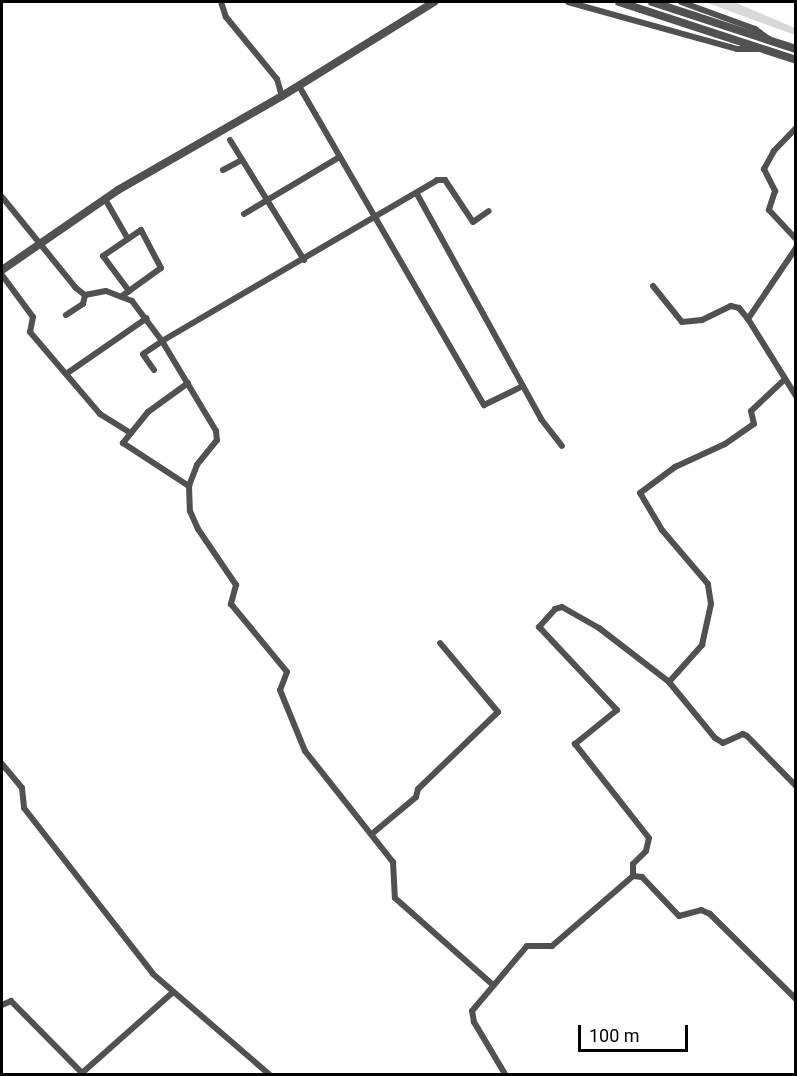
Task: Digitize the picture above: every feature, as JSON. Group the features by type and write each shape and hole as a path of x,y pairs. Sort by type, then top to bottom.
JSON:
{"street":[{"path":"221,2 226,16 277,79 282,96"},
{"path":"2,270 105,200 299,86 434,2"},
{"path":"568,2 737,49 769,50"},
{"path":"619,2 795,60"},
{"path":"652,2 795,49"},
{"path":"681,2 755,29 771,41"},
{"path":"299,86 338,158 484,405 523,386"},
{"path":"795,128 774,151 764,169 775,191 769,210 795,239"},
{"path":"230,140 266,202 304,260"},
{"path":"244,214 338,158"},
{"path":"223,170 242,160"},
{"path":"154,370 143,354 162,341 417,194 437,180 445,180 473,222 489,211"},
{"path":"417,194 541,418 562,446"},
{"path":"2,197 38,244 85,295"},
{"path":"105,200 128,239"},
{"path":"122,296 129,291 161,268 141,230 103,256 129,291"},
{"path":"748,320 795,248"},
{"path":"2,275 33,317 30,332 100,414 131,433"},
{"path":"653,286 682,322 702,320 731,306 739,308 783,381 795,396"},
{"path":"85,295 106,291 122,296 147,318 188,383 217,440 197,465 189,486 190,511 198,529 236,585 231,604 287,672 280,690 305,751 373,833 393,862 395,898 492,984"},
{"path":"66,315 82,304 85,295"},
{"path":"66,374 147,318"},
{"path":"669,682 702,645 711,604 708,584 662,530 640,493 675,467 725,444 754,424 751,411 783,381"},
{"path":"188,383 148,412 123,443 189,486"},
{"path":"633,876 633,864 646,851 648,838 574,744 617,710 539,627 555,609 562,607 599,628 669,682 715,738 723,743 743,734 747,736 795,786"},
{"path":"373,833 416,797 418,789 498,712 440,643"},
{"path":"2,764 22,788 24,808 121,936 172,993 269,1074"},
{"path":"505,1074 474,1022 472,1011 492,984 527,946 552,946 633,876 642,877 679,916 701,910 710,914 795,999"},
{"path":"2,1005 11,1001 82,1073 172,993"}],"shaded area":[{"path":"705,2 734,2 795,28 795,35"}]}
